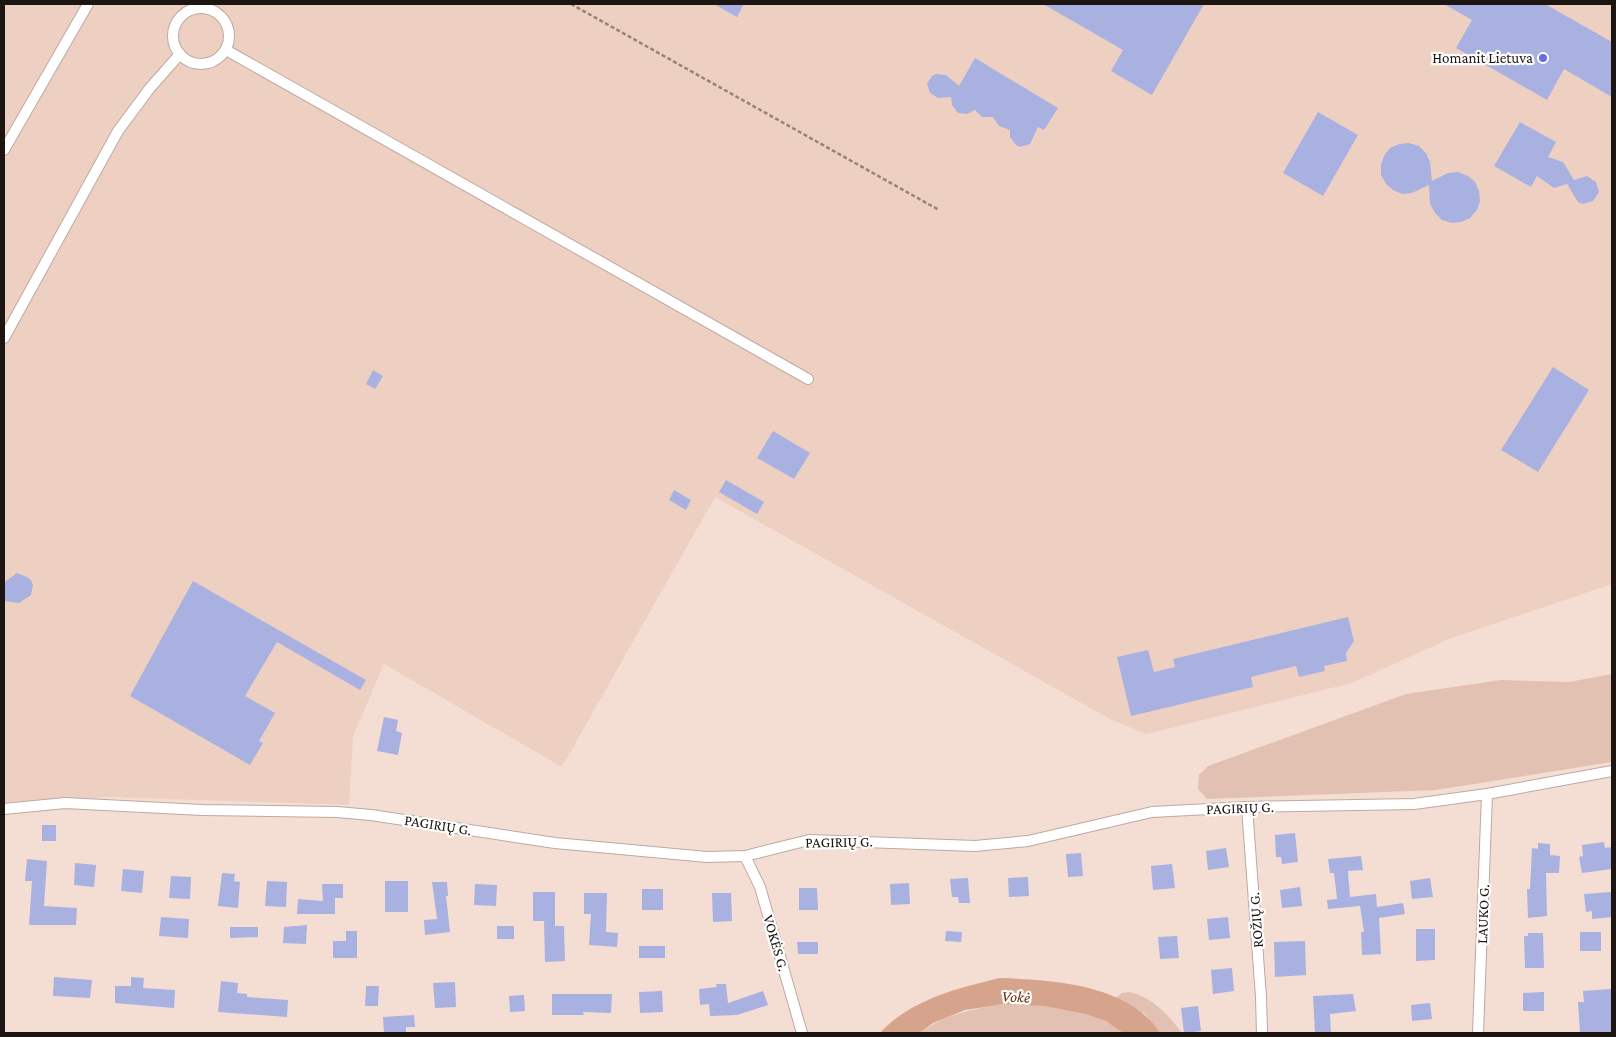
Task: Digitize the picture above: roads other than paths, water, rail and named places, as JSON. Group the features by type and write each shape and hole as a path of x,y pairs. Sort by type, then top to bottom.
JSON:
{"street":[{"path":"4,150 88,4"},
{"path":"191,6 212,10 221,16 227,24 230,34 226,50 215,60 205,64 195,64 180,54 174,43 173,32 176,22 191,6"},
{"path":"226,50 808,379"},
{"path":"4,338 118,132 144,95 180,54"},
{"name":"PAGIRIŲ G.","path":"4,809 65,803 202,810 337,812 371,815 560,844 706,858 745,856 809,840 975,846 1028,841 1152,812 1247,807 1414,804 1487,794 1612,771"},
{"name":"LAUKO G.","path":"1478,1033 1487,794"},
{"name":"ROŽIŲ G.","path":"1247,807 1262,1033"},
{"name":"VOKĖS G.","path":"745,856 760,887 802,1033"}],"water":[{"name":"Vokė","path":"1000,978 1066,983 1110,995 1129,1004 1146,1017 1160,1033 1123,1033 1106,1021 1086,1014 1045,1006 1004,1004 965,1010 933,1023 919,1033 880,1033 892,1022 920,1004 951,991"}],"place":[{"name":"Homanit Lietuva","path":"1543,58"}]}
